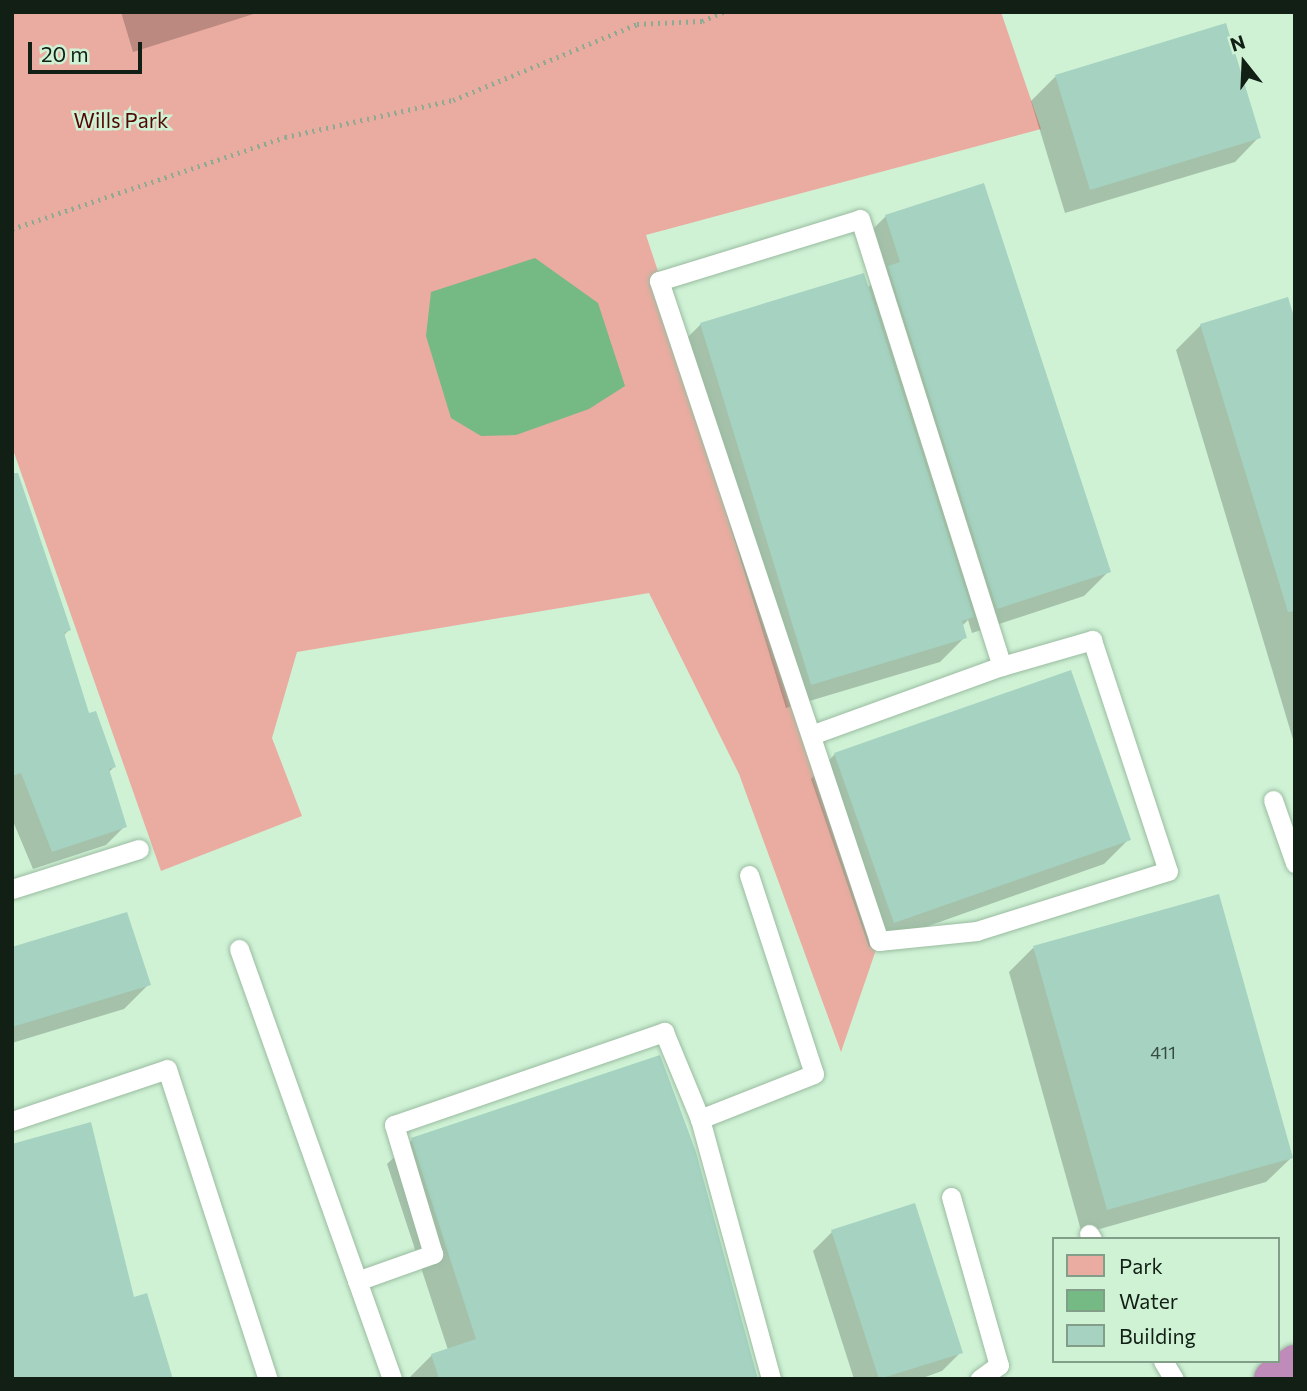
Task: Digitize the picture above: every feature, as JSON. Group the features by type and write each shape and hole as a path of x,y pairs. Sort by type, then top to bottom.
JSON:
{"highway":[{"path":"1273,1379 1295,1364"}],"lane":[{"path":"811,736 1002,666 1092,640 1168,871 977,931 879,941 659,281 860,219 1002,666"},
{"path":"1273,800 1295,863"},
{"path":"12,889 139,849"},
{"path":"700,1119 814,1074 750,875"},
{"path":"239,949 392,1379"},
{"path":"357,1280 433,1254 394,1125 664,1032 700,1119 771,1379"},
{"path":"12,1121 167,1069 268,1379"},
{"path":"951,1197 999,1365 980,1379"},
{"path":"1165,1363 1174,1379"}],"path":[{"path":"12,229 285,137 453,100 637,24 702,21 723,12"}],"green space":[{"name":"Wills Park","path":"12,12 1001,12 1041,129 646,235 879,941 841,1052 739,774 649,593 297,652 272,738 302,816 161,871 12,447"}],"water":[{"path":"535,258 598,303 625,386 589,409 516,435 481,436 451,418 426,336 431,292"}],"building":[{"path":"1226,23 1261,138 1090,190 1055,75"},
{"path":"984,183 1111,572 997,609 888,266 900,262 885,215"},
{"path":"864,273 974,617 962,621 967,638 811,685 700,323"},
{"path":"1288,297 1295,320 1295,611 1288,612 1200,324"},
{"path":"12,473 18,473 71,630 64,633 89,713 96,711 116,767 109,769 127,827 52,852 21,773 12,776"},
{"path":"1071,670 1131,840 894,923 834,753"},
{"path":"1219,894 1293,1158 1107,1210 1033,946"},
{"path":"127,912 151,985 12,1027 12,947"},
{"path":"660,1055 696,1152 758,1379 439,1379 431,1354 476,1339 411,1138"},
{"path":"91,1122 134,1297 147,1293 173,1379 12,1379 12,1144"},
{"path":"915,1203 963,1353 879,1379 831,1230"}]}
